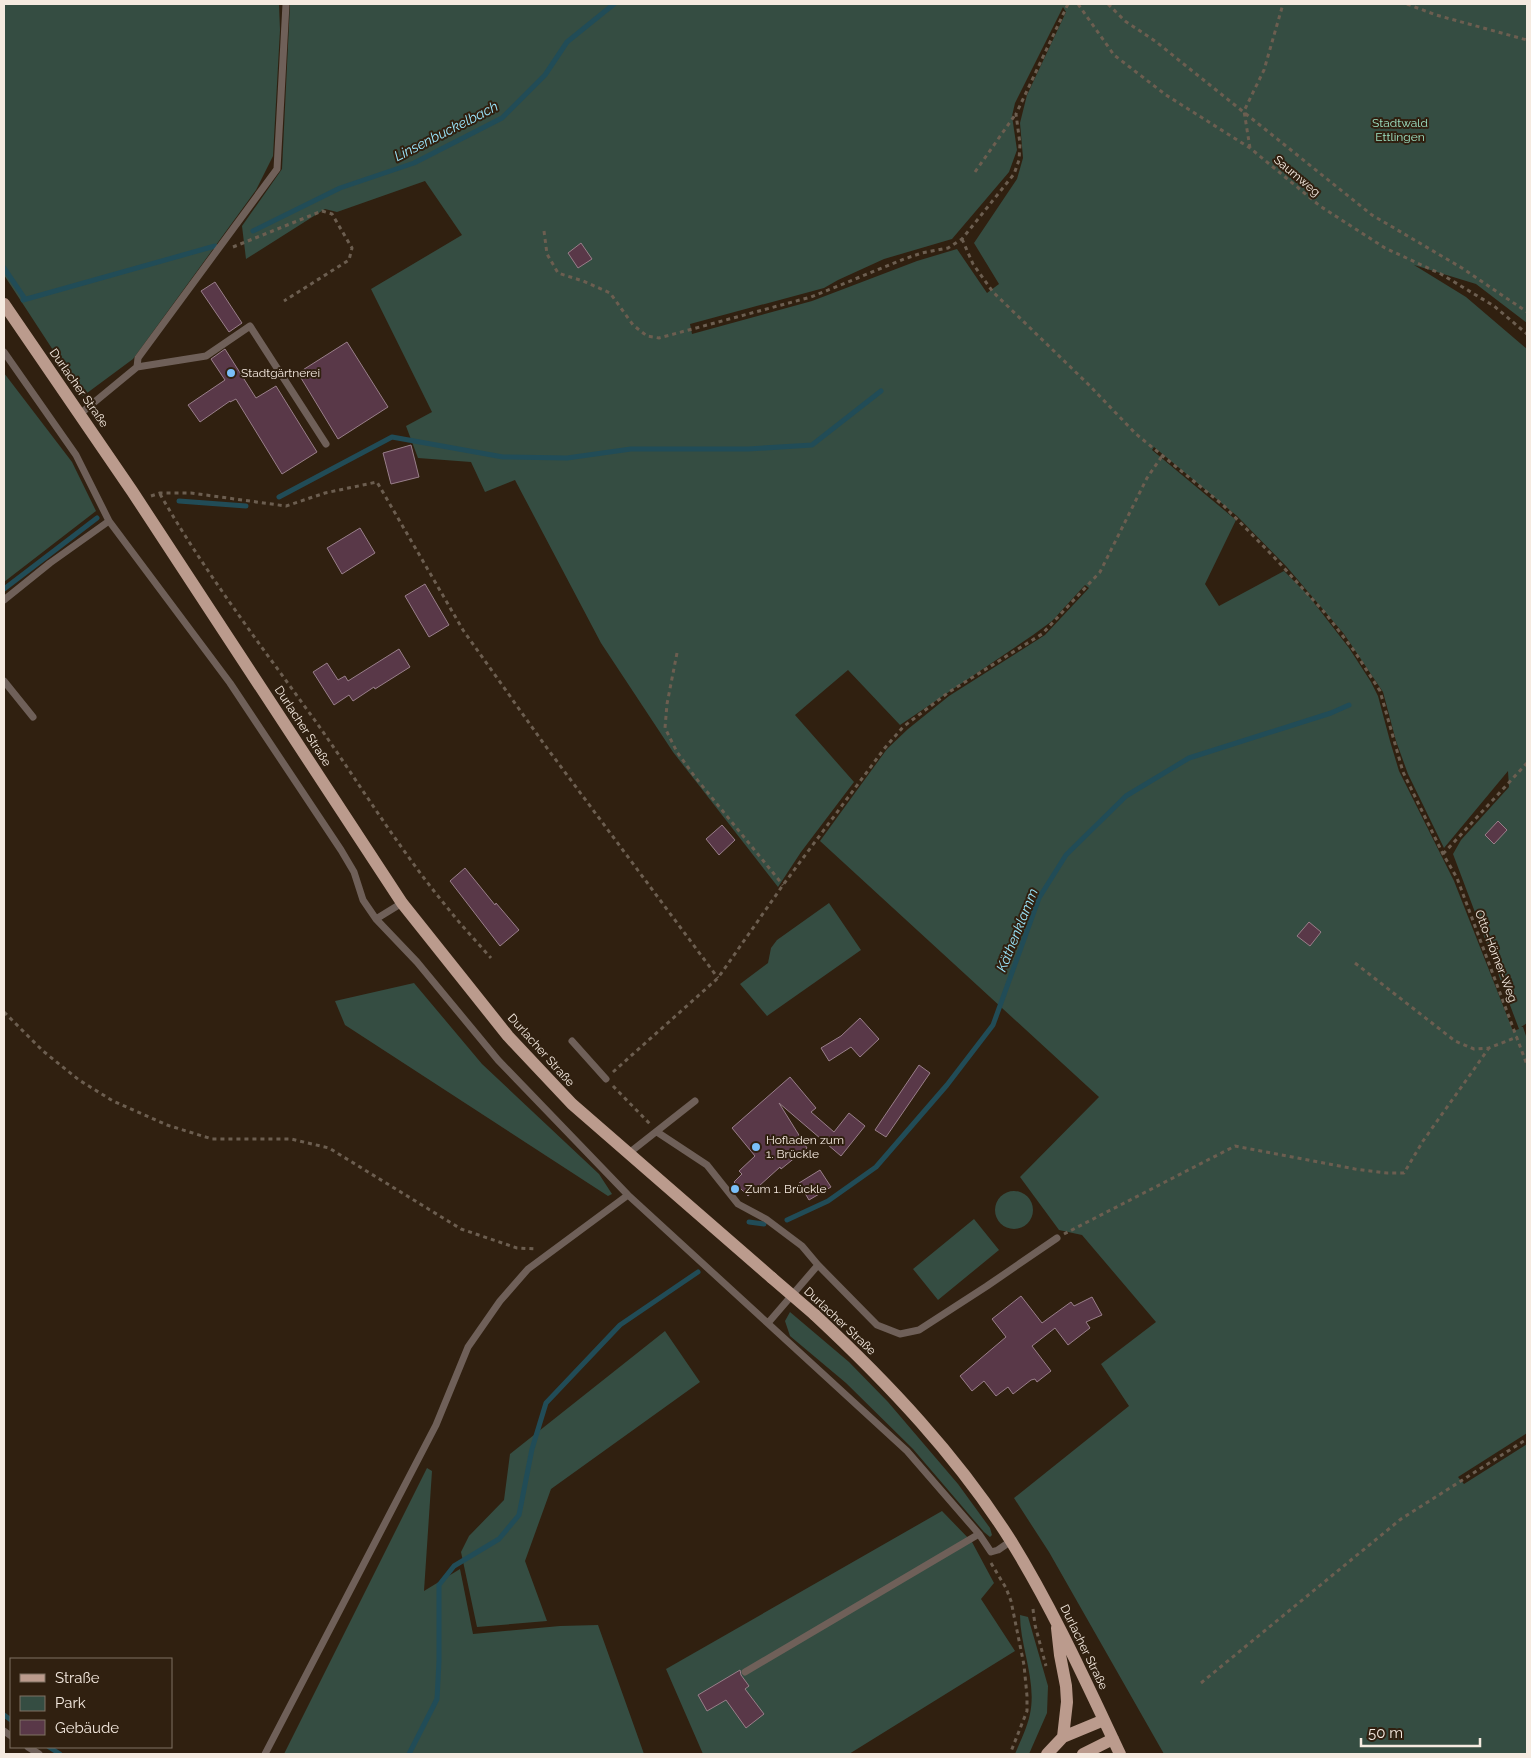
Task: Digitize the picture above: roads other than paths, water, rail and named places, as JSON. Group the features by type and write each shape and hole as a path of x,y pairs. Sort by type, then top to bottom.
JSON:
{"main road":[{"name":"Durlacher Straße","path":"4,304 138,500 402,902 508,1036 572,1104 815,1315 856,1353 902,1401 943,1449 1011,1541 1057,1621 1120,1754"},
{"path":"1057,1621 1060,1655 1068,1702 1063,1737"},
{"path":"1047,1754 1063,1737 1104,1720"},
{"path":"1083,1754 1113,1739"}],"lane":[{"path":"137,367 138,358 277,169 286,4"},
{"path":"80,414 137,367 206,356 250,326 326,444"},
{"path":"4,352 76,455 109,521 230,683 341,850 354,872 363,900 376,919 417,962 498,1060 628,1195 907,1451 979,1534 991,1552 998,1550 1011,1541"},
{"path":"4,600 50,563 109,521"},
{"path":"4,682 33,716"},
{"path":"376,919 402,902"},
{"path":"572,1041 606,1079"},
{"path":"629,1153 695,1101"},
{"path":"657,1132 707,1165 738,1204 766,1219 802,1246 877,1325 900,1334 919,1330 1057,1238"},
{"path":"266,1754 436,1425 468,1348 500,1301 528,1269 628,1195"},
{"path":"768,1323 818,1265"},
{"path":"745,1672 979,1534"}],"waterway":[{"name":"Linsenbuckelbach","path":"253,231 340,188 414,163 502,118 545,75 567,42 614,4"},
{"name":"Linsenbuckelbach","path":"23,300 215,246"},
{"path":"4,268 25,299"},
{"path":"279,497 392,437 503,457 567,458 631,449 748,449 812,445 881,391"},
{"path":"179,501 246,506"},
{"path":"4,589 97,518"},
{"name":"Käthenklamm","path":"787,1220 828,1201 876,1167 947,1085 993,1025 1039,898 1066,855 1126,796 1189,758 1331,713 1349,705"},
{"name":"Käthenklamm","path":"749,1222 764,1224"},
{"path":"409,1754 437,1699 439,1585 454,1566 499,1539 519,1515 532,1449 546,1403 620,1325 698,1272"},
{"path":"4,1715 10,1719"},
{"path":"51,1748 60,1754"}],"place":[{"name":"Stadtgärtnerei","path":"231,373"},
{"name":"Hofladen zum 1. Brückle","path":"756,1147"},
{"name":"Zum 1. Brückle","path":"735,1189"}],"park label":[{"name":"Stadtwald Ettlingen","path":"1400,130"}]}
